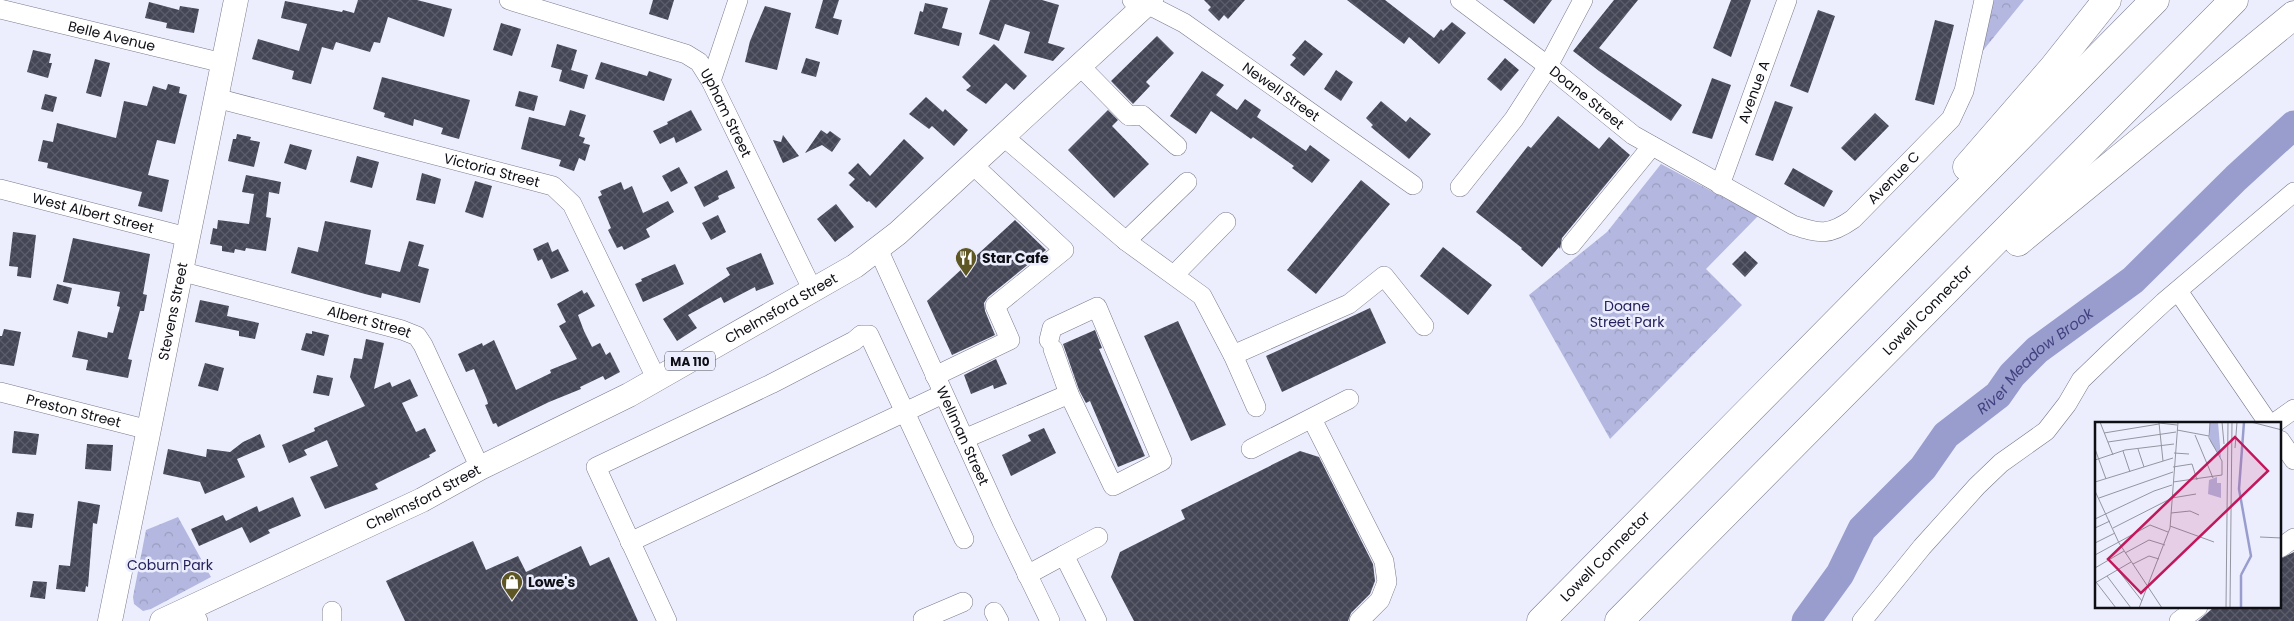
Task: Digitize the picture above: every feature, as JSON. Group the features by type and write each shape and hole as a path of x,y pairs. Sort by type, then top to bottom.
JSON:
{"highway":[{"path":"1867,292 1909,237 2053,68 2108,0"},
{"name":"Lowell Connector","path":"1541,621 2155,0"},
{"name":"Lowell Connector","path":"1619,621 2234,0"},
{"path":"1908,331 2294,15"}],"main road":[{"name":"Stevens Street","path":"110,621 236,0"},
{"name":"Chelmsford Street","path":"162,621 194,614 422,500 480,468 657,380 813,291 878,249 1004,137 1080,66 1143,2"}],"street":[{"name":"Upham Street","path":"509,0 686,54 699,62 711,80 813,291"},
{"path":"711,80 738,0"},
{"name":"Doane Street","path":"1460,0 1548,66 1607,115 1652,146 1720,185"},
{"path":"1460,187 1514,119 1548,66 1584,0"},
{"name":"Avenue A","path":"1720,185 1787,0"},
{"name":"Avenue C","path":"1720,185 1793,225 1814,232 1827,233 1842,227 1853,219 1951,120 1964,91 1984,0"},
{"name":"Newell Street","path":"1143,2 1192,29 1413,185"},
{"name":"Belle Avenue","path":"0,9 223,63"},
{"path":"1080,66 1129,116 1142,115 1176,146"},
{"name":"Victoria Street","path":"216,98 553,186 572,204 657,380"},
{"path":"1004,137 1126,241 1202,296 1233,355 1256,407"},
{"path":"1571,245 1652,146"},
{"path":"935,376 1010,340 995,306 1064,250 972,165"},
{"path":"1126,241 1187,182"},
{"name":"West Albert Street","path":"0,189 187,237"},
{"path":"1862,621 1922,547 1977,486 2001,462 2046,431 2067,404 2081,380 2178,291 2294,192"},
{"path":"1174,275 1226,222"},
{"name":"Wellman Street","path":"878,249 964,439 1050,621"},
{"name":"Albert Street","path":"180,271 402,330 417,336 423,345 480,468"},
{"path":"1233,355 1349,304 1384,276 1424,326"},
{"path":"2178,291 2268,422"},
{"path":"1097,307 1162,461 1113,486 1070,394 1051,345 1052,328 1097,307"},
{"path":"667,621 596,467 771,384 861,335 868,336 964,539"},
{"name":"Preston Street","path":"0,392 149,430"},
{"path":"630,542 944,394"},
{"path":"964,439 1070,394"},
{"path":"1251,449 1349,399"},
{"path":"2276,422 2294,409"},
{"path":"1312,419 1384,561 1387,582 1380,600 1359,621"},
{"path":"2282,443 2294,460"},
{"path":"1027,575 1098,537"},
{"path":"2282,547 2294,538"},
{"path":"1064,555 1097,621"},
{"path":"923,619 963,602"},
{"path":"2179,621 2197,608"}],"green space":[{"path":"1984,0 2024,0 1968,69"},
{"name":"Doane Street Park","path":"1661,164 1758,216 1706,269 1742,305 1610,439 1529,295 1607,232"},
{"name":"Coburn Park","path":"178,517 211,577 151,609 143,611 134,604 133,597 146,530"}],"building":[{"path":"358,0 417,0 452,9 444,37 388,17 380,43 374,42 370,52 336,42 333,50 322,47 311,84 292,79 294,71 252,59 258,39 299,51 307,24 281,18 285,1 354,13"},
{"path":"653,0 674,0 668,20 649,14"},
{"path":"823,0 839,0 833,18 842,20 838,35 815,28"},
{"path":"990,0 1042,0 1059,5 1048,43 1065,48 1053,61 1024,53 1030,32 1005,24 999,41 979,34"},
{"path":"1204,0 1245,0 1228,19 1224,15 1219,21 1208,10 1211,7"},
{"path":"1347,0 1385,0 1434,38 1441,29 1443,31 1452,22 1466,33 1439,64 1409,37 1404,44"},
{"path":"1503,0 1552,0 1534,24"},
{"path":"1614,0 1638,0 1599,48 1682,105 1671,121 1573,51"},
{"path":"1731,0 1751,0 1731,57 1713,48"},
{"path":"149,2 179,10 180,6 199,9 194,33 166,28 167,23 145,18"},
{"path":"925,3 948,8 942,28 962,33 959,46 914,34 920,11 923,12"},
{"path":"765,6 791,13 777,70 745,62 750,41"},
{"path":"1818,10 1835,16 1808,93 1790,86"},
{"path":"1935,20 1954,25 1934,105 1915,100"},
{"path":"501,23 521,29 512,56 493,50"},
{"path":"1157,36 1174,53 1146,82 1150,86 1133,104 1111,81"},
{"path":"1305,40 1323,54 1304,76 1290,65 1296,58 1292,55"},
{"path":"557,44 577,50 571,70 588,75 584,89 559,81 562,70 551,67"},
{"path":"994,44 1027,76 1014,90 1006,83 986,104 966,90 971,86 962,77"},
{"path":"33,50 51,54 49,63 52,63 48,78 27,72"},
{"path":"806,58 820,62 816,77 801,73"},
{"path":"1505,58 1519,70 1501,91 1487,79"},
{"path":"95,59 110,63 101,97 86,93"},
{"path":"601,62 647,76 649,71 672,79 664,101 595,79"},
{"path":"1336,70 1353,82 1341,101 1324,89"},
{"path":"1202,71 1224,85 1216,95 1237,110 1245,99 1261,110 1257,117 1306,151 1310,145 1330,160 1312,183 1292,168 1294,166 1253,137 1251,139 1211,111 1196,134 1170,116"},
{"path":"382,77 470,100 459,139 441,134 443,128 414,119 413,126 384,117 385,113 373,109"},
{"path":"1712,78 1731,85 1712,139 1692,133"},
{"path":"168,84 180,87 179,93 187,95 175,144 157,140 148,175 169,180 162,212 138,206 142,192 47,168 48,163 38,161 43,140 53,142 57,123 116,138 124,101 147,106 153,86 166,90"},
{"path":"519,91 538,96 534,111 515,106"},
{"path":"45,94 57,97 53,112 41,109"},
{"path":"926,97 943,112 945,109 968,130 954,146 932,126 929,129 909,114"},
{"path":"1381,101 1406,122 1410,117 1431,134 1409,159 1371,127 1373,125 1366,118"},
{"path":"1775,101 1793,107 1773,161 1755,155"},
{"path":"570,110 586,115 579,136 585,138 583,143 590,145 585,161 579,158 574,171 559,166 561,160 521,149 529,117 565,126"},
{"path":"691,110 702,130 676,143 674,137 660,144 653,131"},
{"path":"1108,110 1118,120 1112,126 1149,164 1114,198 1068,150"},
{"path":"1875,113 1889,126 1855,161 1841,148"},
{"path":"1558,116 1599,149 1609,137 1630,155 1562,238 1560,249 1559,247 1542,267 1522,248 1476,212 1528,146 1531,148"},
{"path":"821,130 827,134 830,131 841,139 832,152 822,145 805,153"},
{"path":"237,134 251,137 250,140 260,142 254,167 228,161 233,139 236,139"},
{"path":"783,135 799,156 783,163 773,140 781,142"},
{"path":"904,139 924,158 876,208 849,185 855,179 848,173 858,163 870,176"},
{"path":"290,144 312,150 306,170 284,163"},
{"path":"357,156 379,162 372,188 350,182"},
{"path":"679,167 688,183 671,192 662,176"},
{"path":"1793,168 1833,191 1824,207 1784,184"},
{"path":"727,170 735,188 718,196 719,199 704,207 694,187"},
{"path":"422,173 441,179 435,204 416,200"},
{"path":"246,175 281,182 279,194 269,192 266,217 271,218 266,251 246,248 245,251 235,249 234,253 222,251 222,246 210,244 213,228 217,229 218,220 249,224 254,194 242,192"},
{"path":"1361,180 1390,204 1316,294 1287,270"},
{"path":"475,181 492,186 483,218 465,212"},
{"path":"621,182 624,190 632,186 643,213 668,201 674,212 646,229 650,237 624,250 622,246 617,248 608,230 611,228 598,197 602,195 600,191"},
{"path":"836,204 854,227 835,242 817,219"},
{"path":"718,215 726,232 711,240 702,223"},
{"path":"1015,220 1046,250 988,297 984,303 985,311 995,335 952,355 927,301"},
{"path":"325,221 371,230 365,264 400,272 409,241 424,245 418,266 429,269 420,303 382,293 381,298 291,273 298,247 318,252"},
{"path":"13,232 36,235 31,278 17,276 18,267 9,266"},
{"path":"73,238 150,254 143,294 147,295 144,311 140,311 128,359 132,360 128,378 86,370 88,360 72,357 78,331 107,338 108,332 113,333 120,307 117,306 120,292 63,282"},
{"path":"548,242 552,252 558,249 569,271 551,279 542,259 538,261 533,249"},
{"path":"1443,247 1492,285 1468,315 1420,276"},
{"path":"1745,251 1758,263 1745,277 1732,264"},
{"path":"761,253 774,284 756,291 755,287 724,303 721,297 688,315 697,328 677,341 663,319 730,275 726,268"},
{"path":"675,264 684,284 643,302 635,284 642,281 641,279"},
{"path":"57,284 72,288 68,304 53,300"},
{"path":"582,290 584,294 587,292 595,306 578,315 584,331 592,347 600,343 606,355 610,352 620,372 605,380 603,376 580,387 581,389 549,402 498,427 496,423 493,424 485,405 488,404 487,400 474,369 466,372 458,354 482,343 483,346 494,340 516,390 551,373 550,370 577,359 559,326 566,322 557,304"},
{"path":"200,300 229,306 227,316 259,323 255,339 239,336 239,331 195,322"},
{"path":"1370,308 1386,343 1282,392 1266,356"},
{"path":"1178,321 1226,425 1191,441 1144,336"},
{"path":"4,329 21,332 14,366 0,364 0,336 2,336"},
{"path":"1095,330 1102,348 1099,349 1145,456 1118,467 1090,401 1086,403 1079,390 1063,344"},
{"path":"312,331 329,335 324,356 301,350 306,333 312,334"},
{"path":"366,339 384,343 374,389 390,382 392,387 410,379 418,396 402,403 416,432 425,428 436,451 429,455 430,457 375,484 378,489 325,509 310,477 338,466 327,440 304,450 307,455 289,463 282,445 315,431 314,428 365,406 350,377 354,358 362,359"},
{"path":"996,359 1007,384 994,389 993,385 971,394 964,375"},
{"path":"205,363 224,368 218,391 198,386"},
{"path":"317,375 333,378 329,396 313,393"},
{"path":"1044,428 1056,453 1011,476 1002,455 1031,441 1028,435"},
{"path":"14,431 39,434 36,455 12,453"},
{"path":"260,434 265,447 237,459 245,477 205,494 200,482 163,474 168,449 206,457 207,449 230,452 243,442"},
{"path":"87,444 113,445 111,471 85,469"},
{"path":"1300,451 1319,457 1373,564 1375,581 1370,594 1351,613 1348,621 1134,621 1111,577 1120,552 1185,519 1181,510"},
{"path":"293,497 301,516 268,530 270,533 250,543 242,527 199,546 191,529 223,515 226,521 257,506 259,512"},
{"path":"78,501 100,505 97,524 93,523 88,587 86,586 85,592 56,589 59,565 70,566"},
{"path":"17,512 34,514 32,528 15,526"},
{"name":"Lowe's","path":"473,541 486,570 518,556 526,572 581,546 590,566 609,557 638,621 405,621 386,581"},
{"path":"2294,552 2294,621 2198,621 2213,608 2282,608 2282,558"},
{"path":"33,581 47,582 45,599 30,597"}],"waterway":[{"name":"River Meadow Brook","path":"1806,621 1840,574 1862,529 1923,468 1946,435 1998,395 2012,375 2037,350 2133,280 2236,178 2294,125"}],"place":[{"name":"Star Cafe","path":"966,277"},
{"name":"Lowe's","path":"512,601"}]}
